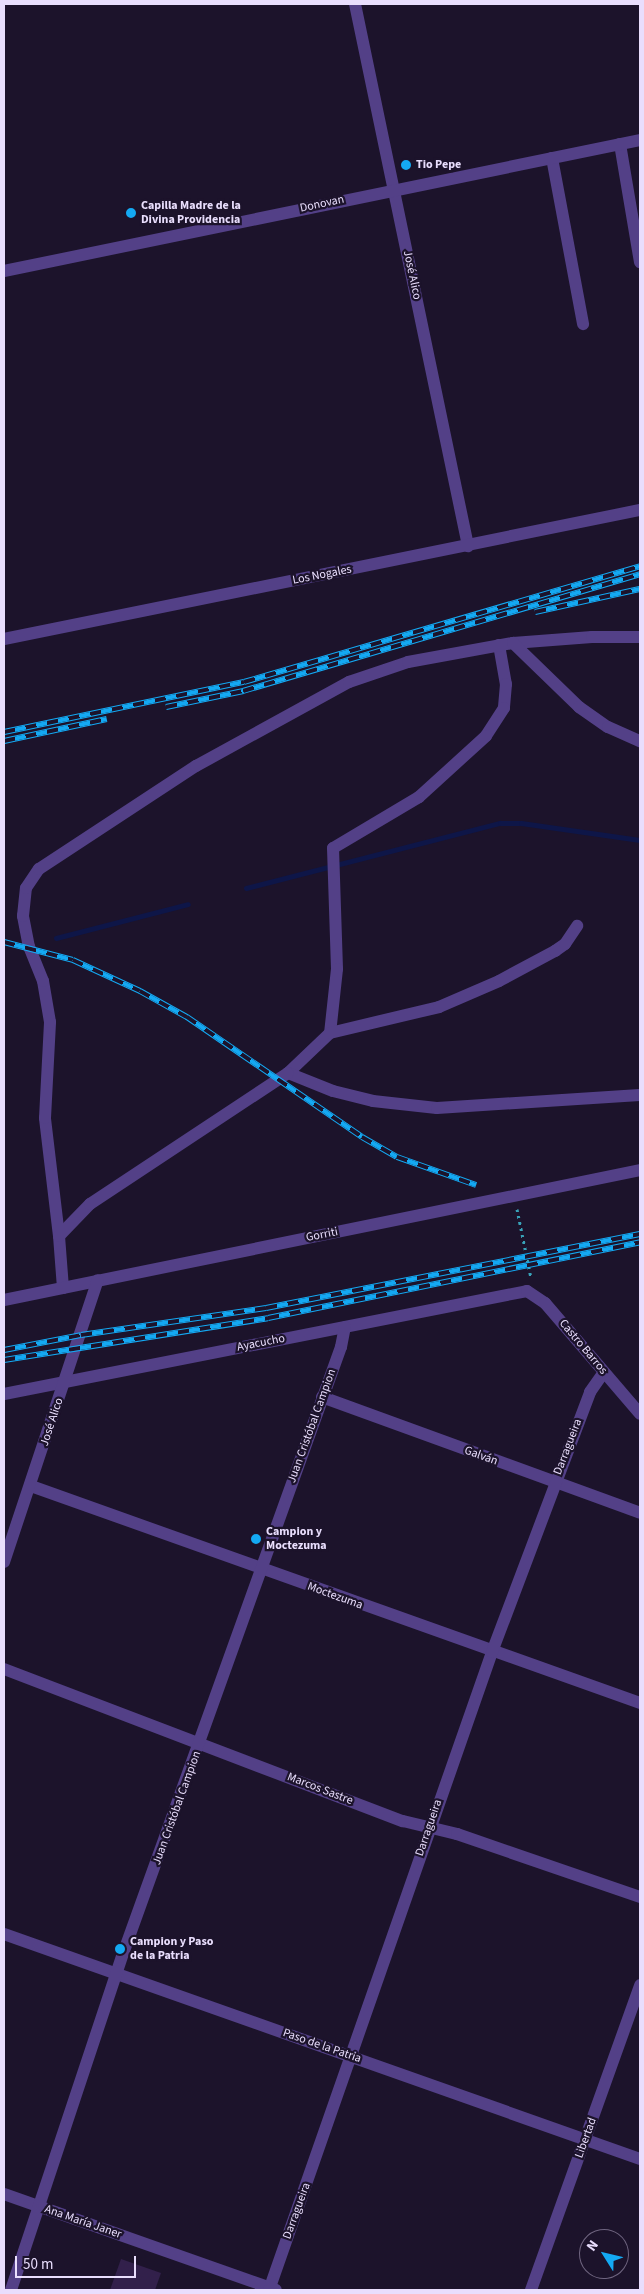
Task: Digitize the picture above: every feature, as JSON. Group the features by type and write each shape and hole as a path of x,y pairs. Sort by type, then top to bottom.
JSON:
{"street":[{"name":"José Alico","path":"355,4 468,546"},
{"name":"Donovan","path":"4,271 394,188 640,140"},
{"path":"620,144 640,262"},
{"path":"552,158 583,324"},
{"name":"Los Nogales","path":"4,639 640,510"},
{"path":"63,1288 60,1236 46,1118 50,1022 43,981 29,947 23,916 26,888 39,869 196,766 349,682 408,662 499,645 592,636 640,637"},
{"path":"513,643 579,706 608,727 640,741"},
{"path":"330,1033 336,1004 333,848 418,797 486,736 504,708 506,684 499,645"},
{"path":"60,1236 90,1204 288,1073 330,1033 439,1007 499,981 555,951 565,944 577,926"},
{"path":"288,1073 333,1091 373,1101 437,1108 640,1095"},
{"name":"Gorriti","path":"4,1300 640,1170"},
{"name":"José Alico","path":"4,1562 66,1382 98,1280"},
{"name":"Ayacucho","path":"4,1394 518,1292 534,1294"},
{"name":"Castro Barros","path":"534,1294 640,1414"},
{"name":"Juan Cristóbal Campion","path":"11,2290 118,1974 341,1347 345,1327"},
{"name":"Darragueira","path":"271,2290 428,1828 554,1483 590,1392 604,1372"},
{"name":"Galván","path":"322,1397 640,1513"},
{"name":"Moctezuma","path":"31,1486 640,1704"},
{"name":"Marcos Sastre","path":"4,1669 201,1742 402,1821 457,1834 640,1897"},
{"name":"Paso de la Patria","path":"4,1934 640,2159"},
{"name":"Libertad","path":"531,2290 640,1984"},
{"name":"Ana María Janer","path":"4,2194 271,2290"}],"path":[{"path":"515,1196 534,1294"}],"building":[{"path":"121,2259 161,2273 155,2290 110,2290"}],"waterway":[{"path":"246,888 500,823 521,823 640,840"},
{"path":"56,938 188,904"}],"railway":[{"path":"4,732 244,682 640,566"},
{"path":"166,707 243,691 640,574"},
{"path":"535,612 640,589"},
{"path":"4,741 107,719"},
{"path":"4,942 73,960 140,991 187,1017 362,1137 397,1157 476,1185"},
{"path":"4,1350 81,1335 266,1308 640,1234"},
{"path":"4,1360 268,1318 640,1242"}],"place":[{"name":"Tio Pepe","path":"406,165"},
{"name":"Capilla Madre de la Divina Providencia","path":"131,213"},
{"name":"Campion y Moctezuma","path":"256,1539"},
{"name":"Campion y Paso de la Patria","path":"120,1949"}]}
